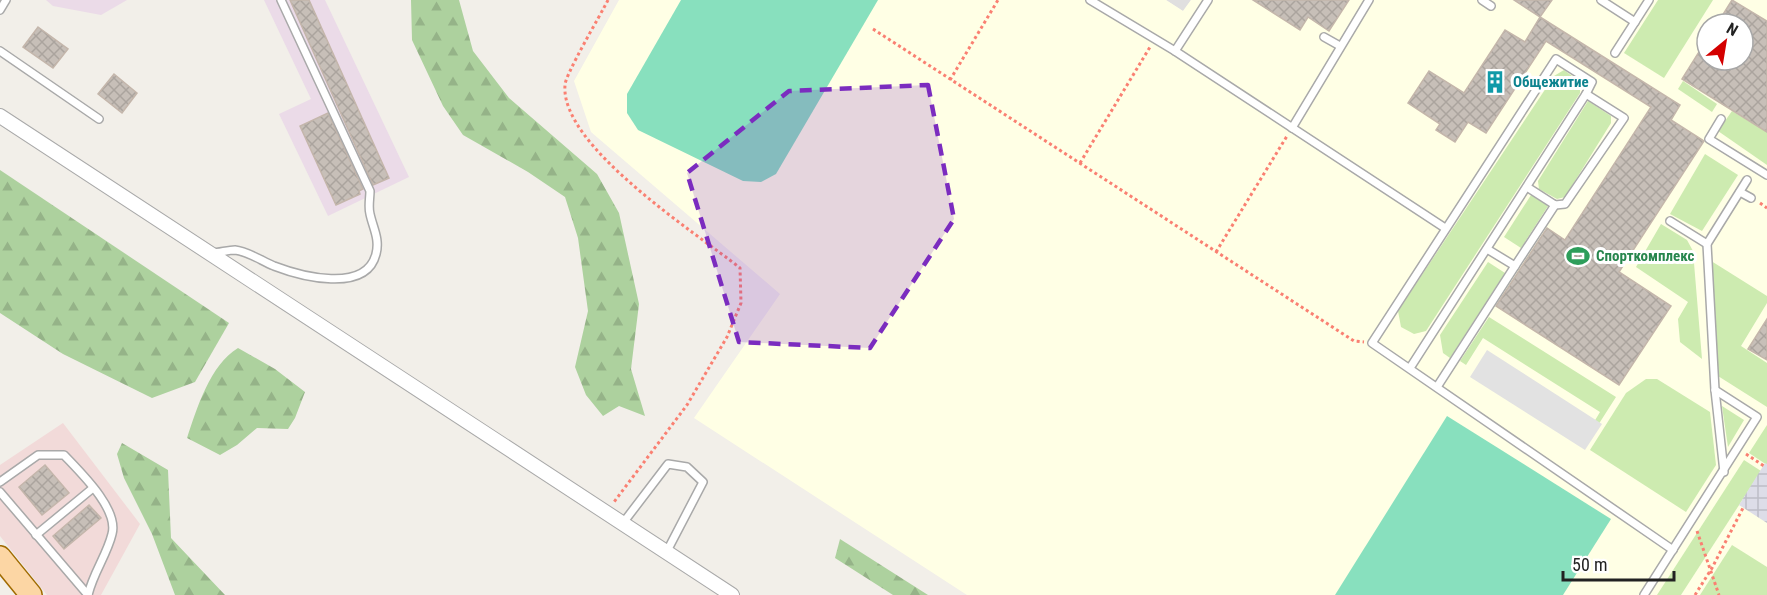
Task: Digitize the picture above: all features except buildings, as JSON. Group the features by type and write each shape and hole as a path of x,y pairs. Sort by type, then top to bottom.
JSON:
{"main road":[{"path":"0,557 30,595"}],"street":[{"path":"0,116 604,514 732,595"}],"lane":[{"path":"0,10 6,0"},
{"path":"209,254 235,250 276,267 310,276 337,279 354,278 370,267 376,254 377,233 370,214 370,191 281,0"},
{"path":"1090,0 1175,51 1445,228"},
{"path":"1175,51 1208,0"},
{"path":"1292,128 1369,0"},
{"path":"1482,0 1491,6"},
{"path":"1601,0 1635,22"},
{"path":"1615,53 1649,0"},
{"path":"1324,37 1340,46"},
{"path":"0,51 99,119"},
{"path":"1410,368 1592,82 1556,59 1372,343 1673,550"},
{"path":"1527,187 1555,205 1564,204 1624,118 1586,94"},
{"path":"1721,119 1709,140 1767,175"},
{"path":"1724,472 1715,390 1707,244 1747,180"},
{"path":"1740,192 1751,198"},
{"path":"1437,387 1555,205"},
{"path":"1670,221 1707,244"},
{"path":"1487,249 1515,266"},
{"path":"1644,595 1757,417 1715,390"},
{"path":"0,482 38,455 64,455 107,505 113,532 93,576 88,595"},
{"path":"622,524 668,464 687,467 703,482 666,553"},
{"path":"36,534 93,488"},
{"path":"0,492 88,595"}],"path":[{"path":"604,514 687,405 727,337 741,303 740,268 610,167 570,114 564,84 608,0"},
{"path":"950,80 998,0"},
{"path":"873,29 1354,341 1372,343"},
{"path":"1080,163 1154,40"},
{"path":"1216,252 1292,128"},
{"path":"1737,448 1764,466"},
{"path":"1695,595 1712,568 1743,508"},
{"path":"1693,520 1712,568 1719,595"}],"highlighted area":[{"path":"928,85 954,219 870,348 739,342 687,173 789,91"}],"shaded area":[{"path":"46,0 127,0 101,15 53,6"},
{"path":"264,0 325,0 409,177 328,216 279,114 311,99"},
{"path":"619,0 1166,0 1183,11 1191,0 1767,0 1767,595 967,595 694,418 780,294 591,132 574,81"},
{"path":"1166,0 1191,0 1183,11"},
{"path":"1487,350 1602,424 1585,450 1470,377"},
{"path":"63,423 140,524 101,595 47,595 0,536 0,465"},
{"path":"1765,463 1767,464 1767,523 1739,505"}],"green space":[{"path":"411,0 459,0 473,51 509,98 597,174 619,213 639,304 631,369 645,416 619,406 603,416 586,395 575,367 588,311 578,238 565,197 528,172 463,135 443,106 412,40"},
{"path":"681,0 878,0 776,174 761,182 743,181 638,130 627,113 627,94"},
{"path":"1658,0 1713,0 1705,12 1695,12 1695,29 1664,78 1624,53"},
{"path":"1564,70 1580,82 1580,93 1426,331 1414,334 1401,327 1398,311 1554,76"},
{"path":"1683,81 1717,104 1712,112 1678,89"},
{"path":"1588,101 1611,116 1611,123 1565,197 1557,199 1539,189 1538,181"},
{"path":"1732,111 1765,131 1767,128 1767,165 1718,131"},
{"path":"1705,154 1738,175 1702,231 1670,214"},
{"path":"0,170 229,323 195,382 152,398 63,354 0,313"},
{"path":"1531,195 1548,206 1521,248 1504,237"},
{"path":"1661,224 1687,240 1693,251 1702,359 1680,342 1678,319 1688,302 1636,267"},
{"path":"1708,259 1767,296 1767,303 1741,346 1767,363 1767,407 1718,376"},
{"path":"1488,262 1505,273 1450,358 1443,353 1440,335"},
{"path":"1489,317 1616,397 1586,444 1582,442 1600,412 1483,338 1466,365 1460,361"},
{"path":"238,348 275,369 305,392 288,429 257,428 237,445 220,455 187,438 212,376 228,356"},
{"path":"1646,379 1657,379 1710,412 1716,465 1686,512 1590,450 1626,393"},
{"path":"1722,406 1744,420 1728,447"},
{"path":"1447,416 1611,519 1563,595 1335,595"},
{"path":"1767,425 1767,465 1749,453"},
{"path":"122,443 168,470 171,538 225,595 175,595 152,534 124,478 117,454"},
{"path":"1744,460 1761,471 1681,595 1657,595"},
{"path":"840,539 928,595 893,595 835,558"},
{"path":"1732,545 1767,567 1767,595 1700,595"}],"place":[{"name":"Общежитие","path":"1495,82"},
{"name":"Спорткомплекс","path":"1578,256"}]}
